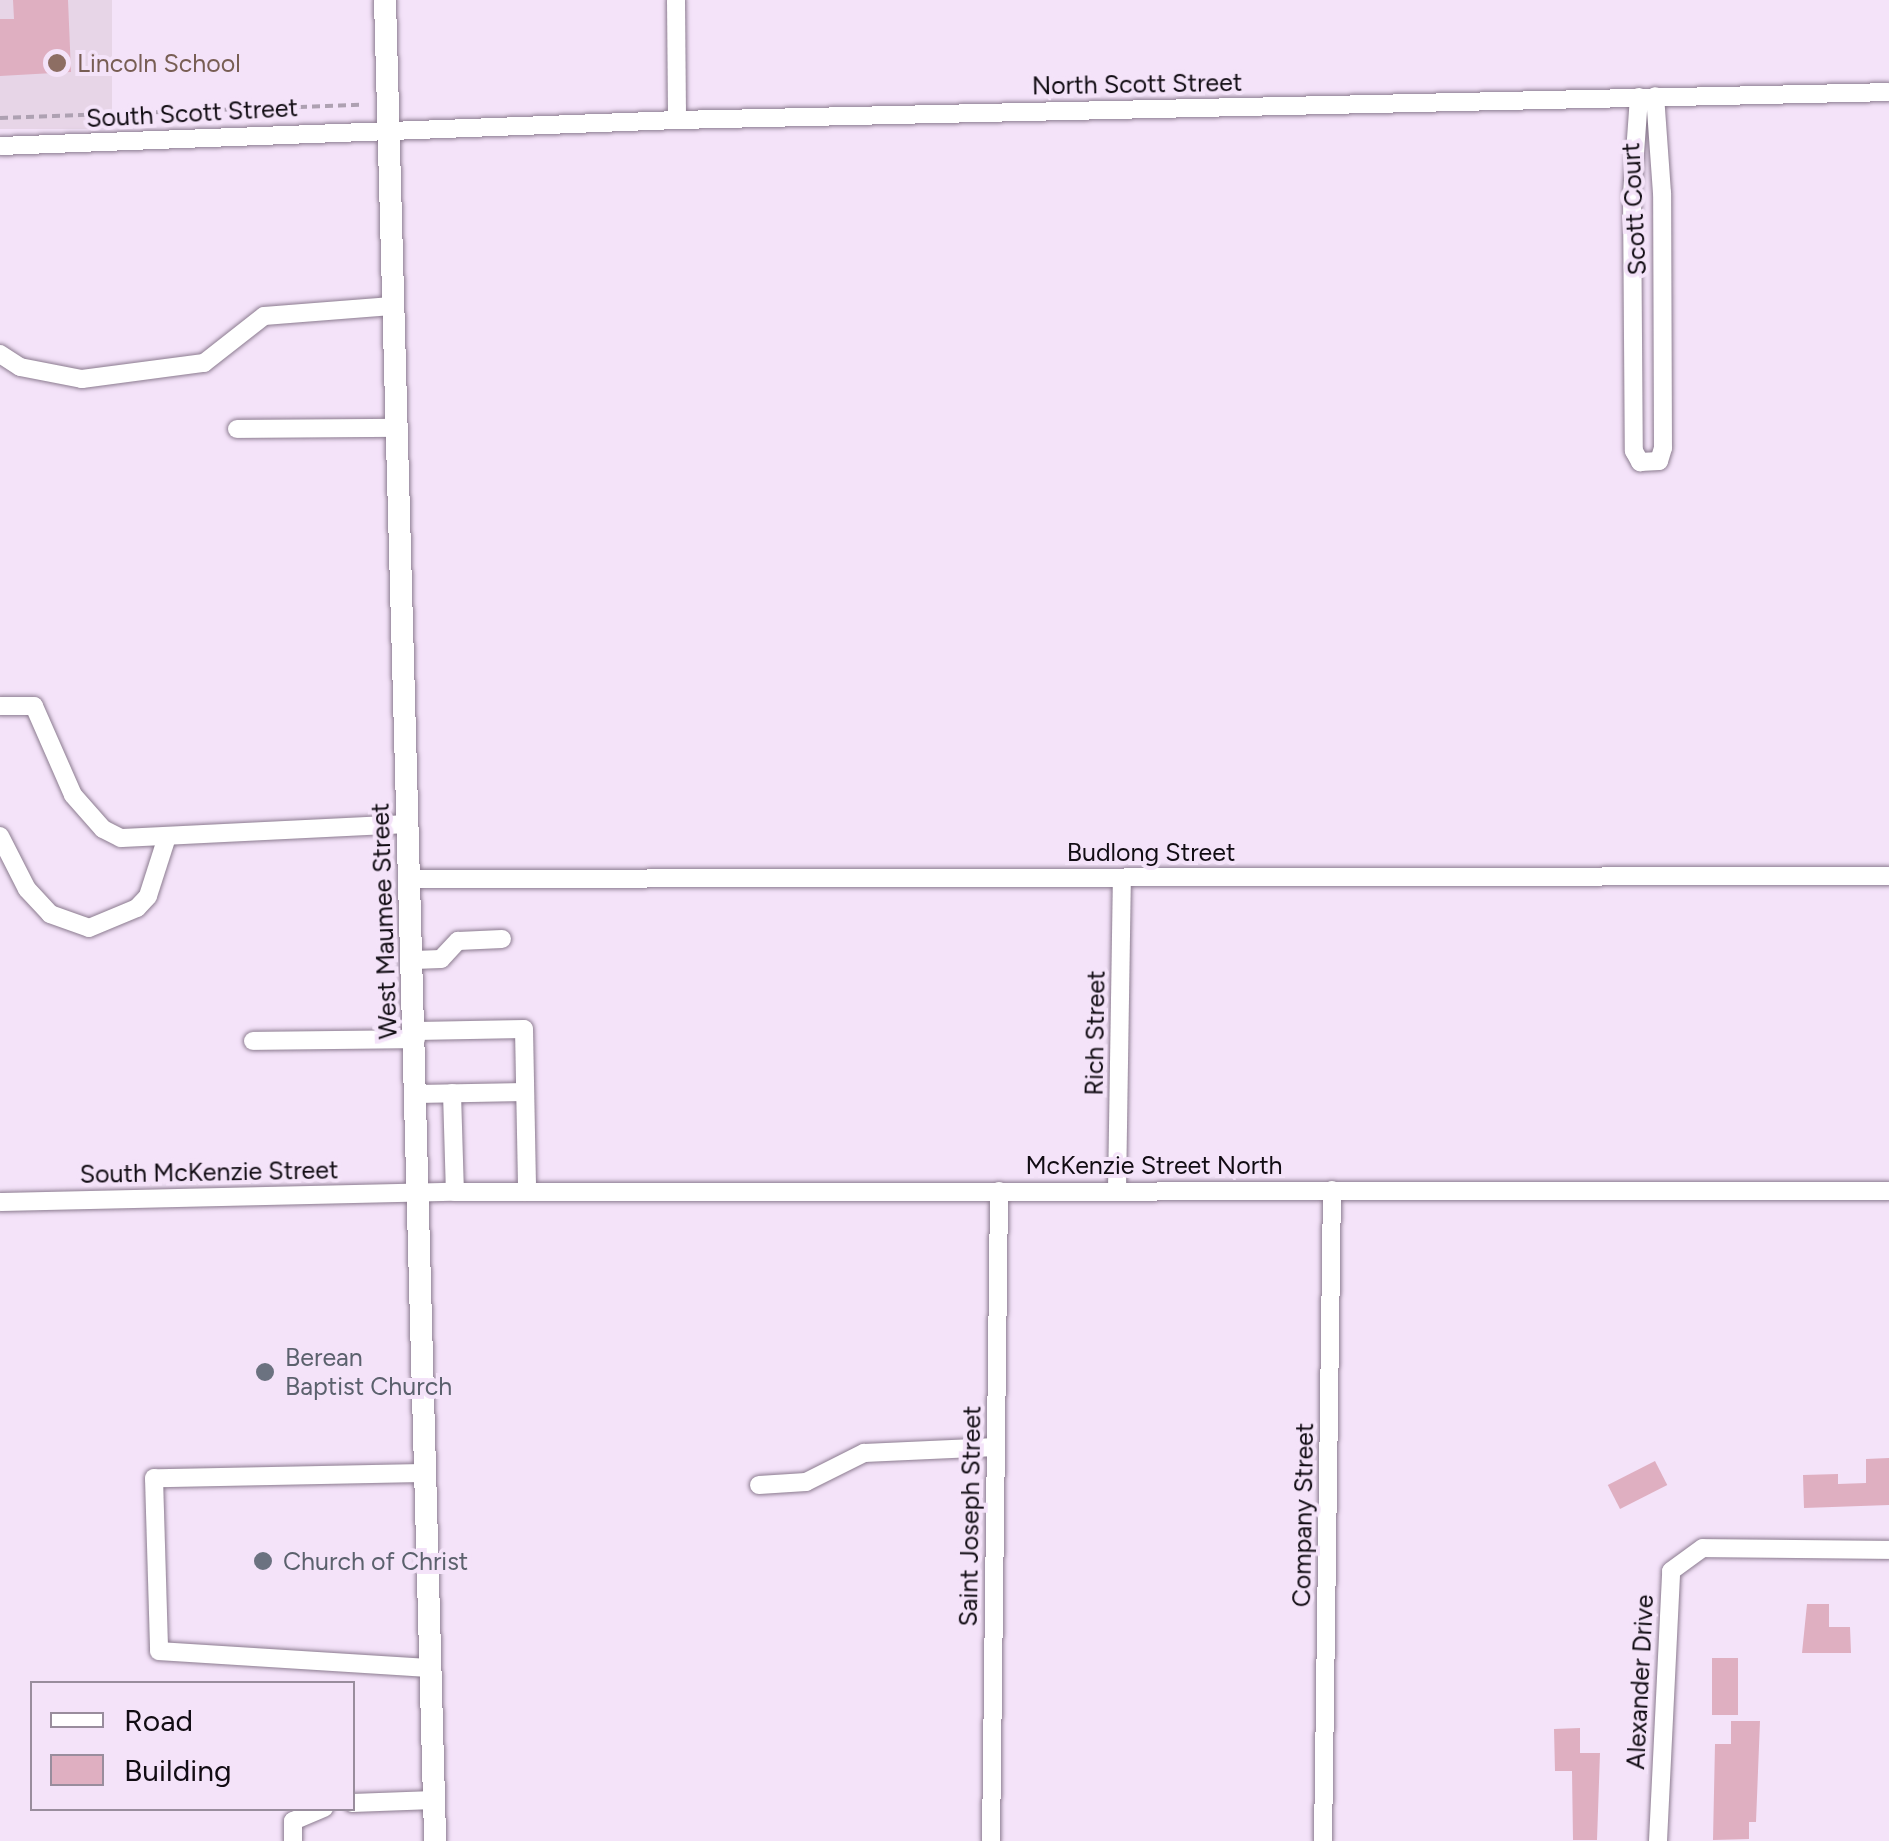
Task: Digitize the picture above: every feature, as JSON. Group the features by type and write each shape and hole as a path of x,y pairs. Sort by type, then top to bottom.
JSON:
{"main road":[{"name":"West Maumee Street","path":"385,0 412,879 435,1841"}],"street":[{"path":"676,0 677,120"},
{"name":"North Scott Street","path":"387,129 1889,92"},
{"name":"Scott Court","path":"1647,96 1663,320 1663,448 1659,461 1640,462 1634,451 1633,320 1647,96"},
{"name":"South Scott Street","path":"0,146 387,129"},
{"path":"0,354 20,368 82,379 204,363 264,316 392,306"},
{"path":"1633,320 1663,320"},
{"path":"237,429 396,428"},
{"path":"0,706 34,706 74,795 103,829 139,842 302,824 408,824"},
{"path":"0,836 28,889 50,914 89,928 126,918 148,896 166,840"},
{"name":"Budlong Street","path":"412,879 1889,876"},
{"name":"Rich Street","path":"1117,1190 1122,878"},
{"path":"414,960 440,959 458,941 502,939"},
{"path":"253,1041 524,1029 527,1192"},
{"path":"417,1094 525,1092"},
{"path":"452,1093 455,1192"},
{"name":"Company Street","path":"1324,1841 1332,1190"},
{"name":"Saint Joseph Street","path":"991,1841 999,1191"},
{"name":"McKenzie Street North","path":"420,1192 1889,1191"},
{"name":"South McKenzie Street","path":"0,1202 420,1192"},
{"path":"758,1485 806,1482 864,1453 996,1446"},
{"path":"426,1473 154,1478 159,1652 431,1668"},
{"name":"Alexander Drive","path":"1658,1841 1671,1571 1703,1548 1889,1550"},
{"path":"355,1803 434,1800"},
{"path":"293,1841 293,1821 317,1811"}],"path":[{"path":"0,118 360,105"}],"shaded area":[{"name":"Lincoln School","path":"0,0 112,0 112,129 0,129"}],"building":[{"path":"13,0 68,0 71,72 0,76 0,19 14,19"},
{"path":"1889,1458 1889,1505 1804,1508 1803,1475 1838,1474 1838,1484 1866,1483 1866,1459"},
{"path":"1655,1461 1667,1485 1620,1509 1608,1485"},
{"path":"1807,1604 1829,1604 1829,1627 1850,1627 1851,1653 1802,1653"},
{"path":"1712,1658 1738,1658 1738,1715 1712,1715"},
{"path":"1731,1721 1760,1721 1756,1822 1749,1822 1749,1839 1713,1840 1715,1744 1731,1744"},
{"path":"1580,1728 1580,1753 1600,1753 1597,1840 1573,1840 1572,1771 1555,1771 1554,1729"}],"place":[{"name":"Lincoln School","path":"57,63"},
{"name":"Berean Baptist Church","path":"265,1372"},
{"name":"Church of Christ","path":"263,1561"}]}
